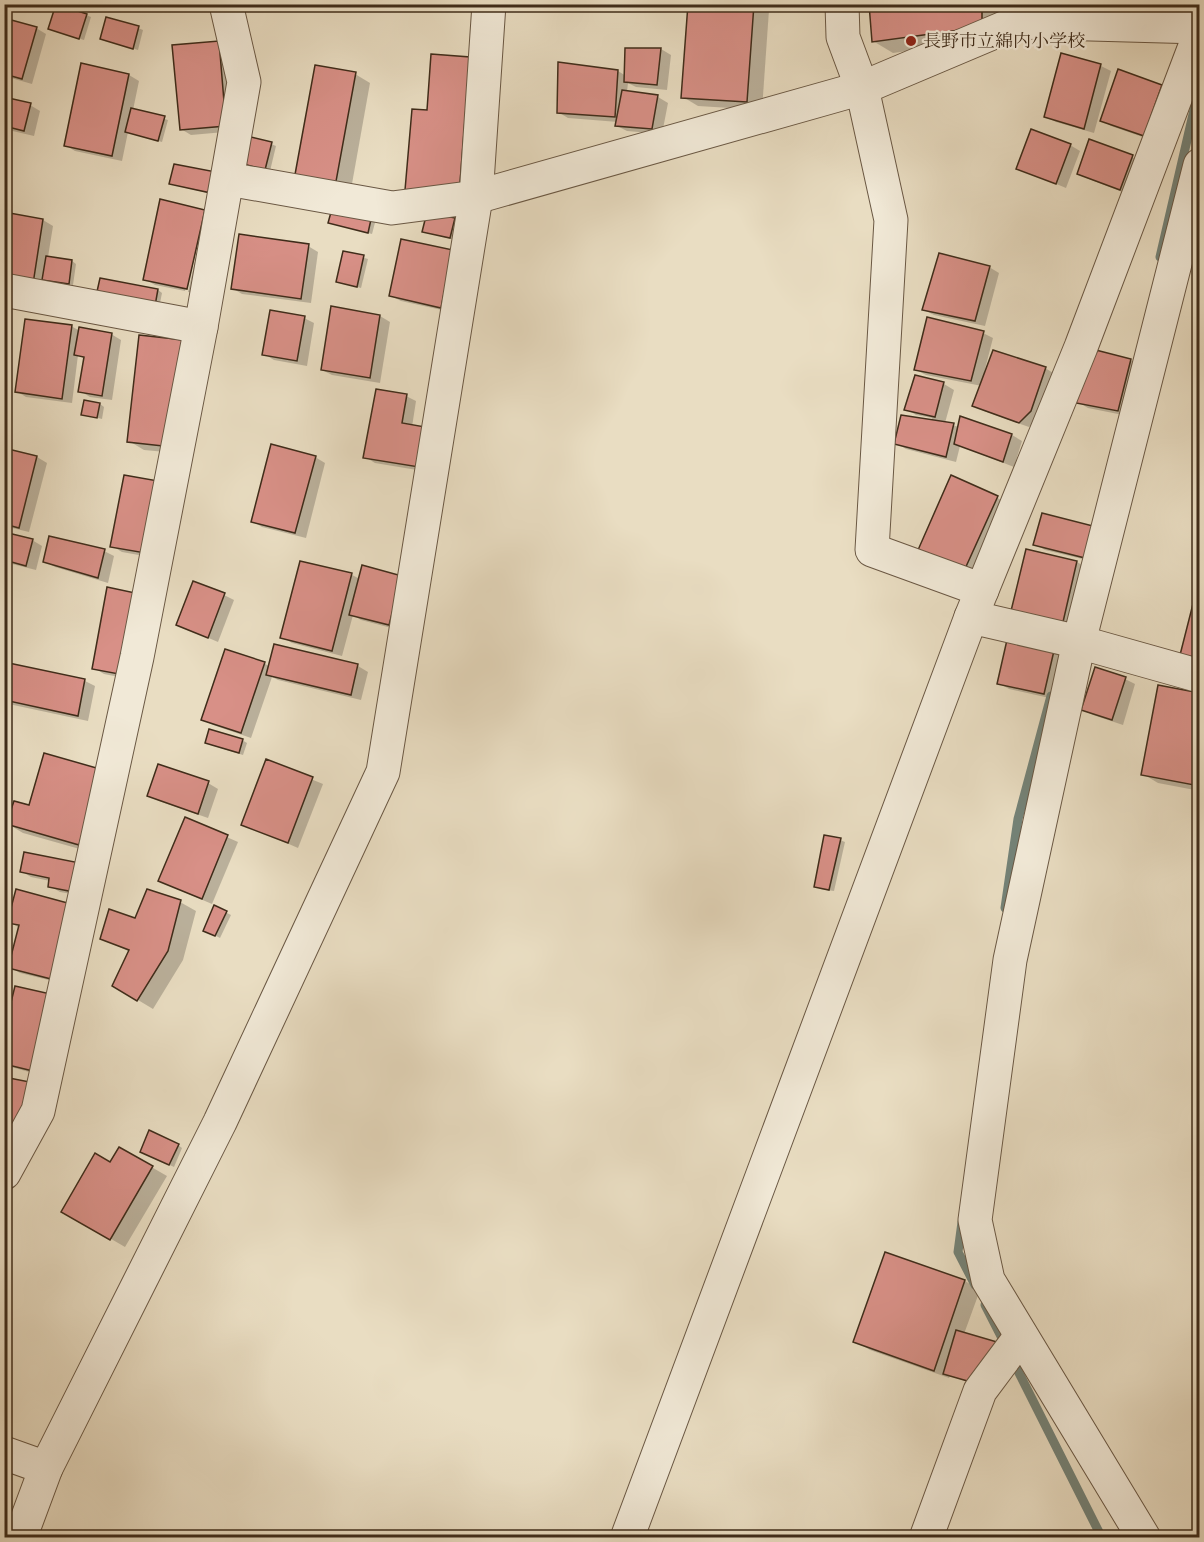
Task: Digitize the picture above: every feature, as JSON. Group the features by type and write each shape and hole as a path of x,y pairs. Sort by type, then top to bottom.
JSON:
{"street":[{"path":"4,1173 38,1111 136,657 201,327 244,82 226,4"},
{"path":"20,1538 46,1468 220,1122 383,772 476,197 489,4"},
{"path":"842,4 843,37 862,88 891,220 872,550 977,604 1079,642 1200,676"},
{"path":"228,179 392,208 476,197 862,88 1018,22 1200,27"},
{"path":"627,1538 977,604 1081,347 1200,33"},
{"path":"1144,1538 988,1280 975,1220 1010,960 1079,642 1189,253 1200,165"},
{"path":"4,290 201,327"},
{"path":"926,1538 980,1392 1021,1336"},
{"path":"4,1453 46,1468"}],"building":[{"path":"56,4 87,14 79,39 48,29"},
{"path":"688,4 754,4 747,102 681,98"},
{"path":"869,4 982,4 982,27 872,42"},
{"path":"106,17 139,26 133,49 100,39"},
{"path":"4,18 37,27 22,79 4,74"},
{"path":"219,41 226,126 180,130 172,45"},
{"path":"625,48 661,48 657,85 624,82"},
{"path":"1061,53 1101,64 1084,129 1044,117"},
{"path":"431,54 470,57 459,195 405,190 412,109 427,110"},
{"path":"558,62 618,70 615,117 557,113"},
{"path":"81,63 129,74 112,156 64,146"},
{"path":"315,65 356,72 335,187 294,180"},
{"path":"1118,69 1162,85 1144,136 1100,121"},
{"path":"622,90 658,95 652,129 615,126"},
{"path":"4,97 31,103 24,131 4,126"},
{"path":"131,108 165,116 158,141 125,132"},
{"path":"1031,129 1071,144 1056,184 1016,169"},
{"path":"247,136 272,142 265,170 240,163"},
{"path":"1089,139 1133,155 1120,190 1077,174"},
{"path":"174,164 216,172 211,193 169,184"},
{"path":"160,199 205,210 187,289 143,280"},
{"path":"333,205 372,215 368,233 328,223"},
{"path":"4,212 43,219 33,284 4,280"},
{"path":"427,212 455,218 450,238 422,232"},
{"path":"239,234 309,244 301,299 231,289"},
{"path":"401,239 453,250 441,308 389,296"},
{"path":"343,251 364,255 357,287 336,282"},
{"path":"939,253 990,266 975,321 922,310"},
{"path":"46,256 72,260 69,284 42,280"},
{"path":"100,278 158,289 155,306 96,296"},
{"path":"331,306 380,315 370,378 321,370"},
{"path":"270,310 305,316 297,361 262,355"},
{"path":"927,317 984,331 971,381 914,370"},
{"path":"25,319 72,325 62,399 15,392"},
{"path":"79,327 112,333 102,396 78,392 84,357 74,355"},
{"path":"139,335 184,340 172,447 127,442"},
{"path":"1088,348 1131,359 1118,411 1076,403"},
{"path":"993,350 1046,367 1031,411 1019,423 972,406"},
{"path":"915,375 944,382 935,417 904,410"},
{"path":"376,389 407,394 402,423 431,428 425,468 363,458"},
{"path":"84,400 100,403 97,418 81,415"},
{"path":"901,415 954,423 946,457 894,444"},
{"path":"960,416 1012,434 1003,462 954,444"},
{"path":"271,444 316,456 295,533 251,522"},
{"path":"4,448 37,456 19,528 4,524"},
{"path":"124,475 164,482 151,554 110,547"},
{"path":"951,475 998,496 964,571 918,550"},
{"path":"1042,513 1093,526 1085,558 1033,545"},
{"path":"4,532 33,539 26,566 4,560"},
{"path":"49,536 105,549 98,578 43,562"},
{"path":"1026,549 1077,561 1063,622 1011,611"},
{"path":"300,561 352,573 332,651 280,638"},
{"path":"362,565 402,576 389,625 349,615"},
{"path":"193,581 225,593 208,638 176,625"},
{"path":"107,587 140,594 124,675 92,669"},
{"path":"1197,588 1200,588 1200,660 1180,655"},
{"path":"1009,631 1056,642 1044,694 997,684"},
{"path":"274,644 358,664 351,695 266,675"},
{"path":"225,649 265,662 241,733 201,720"},
{"path":"4,662 85,679 78,716 4,700"},
{"path":"1095,667 1126,677 1112,720 1081,710"},
{"path":"1158,685 1200,693 1200,758 1194,785 1141,775"},
{"path":"209,729 243,739 239,753 205,743"},
{"path":"44,753 100,769 79,845 6,824 14,801 29,805"},
{"path":"266,759 313,777 288,843 241,825"},
{"path":"158,764 209,781 198,814 147,796"},
{"path":"185,817 228,835 202,899 158,881"},
{"path":"824,835 841,838 829,890 814,887"},
{"path":"24,852 80,863 74,892 48,887 49,878 20,872"},
{"path":"16,889 75,905 55,980 8,968 19,925 7,923"},
{"path":"147,889 181,900 168,951 137,1001 112,986 129,950 100,939 109,909 135,918"},
{"path":"214,905 227,911 215,936 203,931"},
{"path":"15,986 55,995 37,1072 4,1064 4,1031"},
{"path":"4,1077 35,1083 24,1132 4,1129"},
{"path":"149,1130 179,1144 169,1165 140,1152"},
{"path":"119,1147 153,1166 110,1240 61,1212 95,1153 110,1162"},
{"path":"885,1252 965,1280 934,1371 853,1342"},
{"path":"956,1330 997,1342 985,1386 943,1374"}],"waterway":[{"path":"1191,4 1199,21"},
{"path":"1160,257 1200,84"},
{"path":"1005,908 1018,819 1051,696"},
{"path":"962,1222 958,1252 975,1285"},
{"path":"985,1305 1006,1346"},
{"path":"1012,1359 1102,1538"}],"place":[{"name":"長野市立綿内小学校","path":"911,41"}]}
